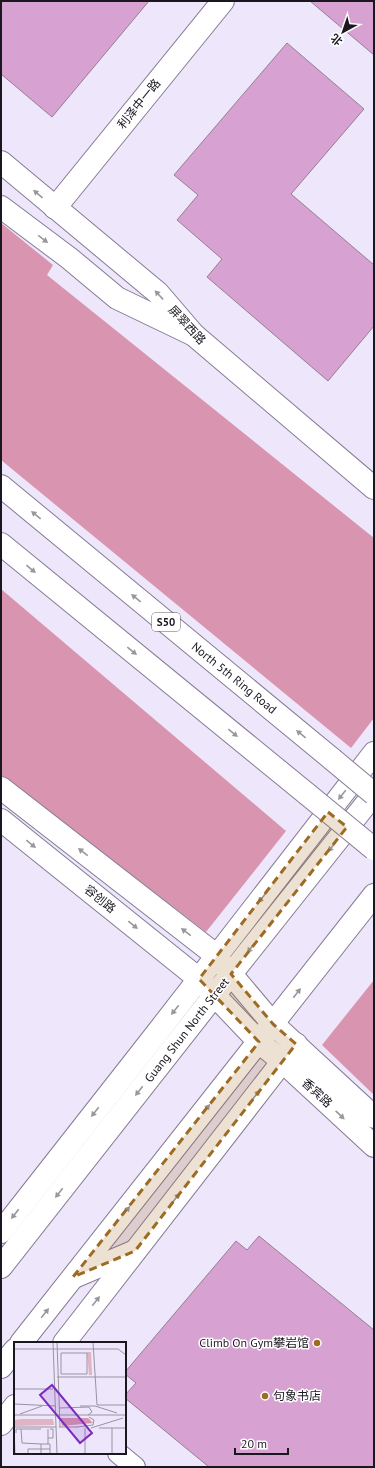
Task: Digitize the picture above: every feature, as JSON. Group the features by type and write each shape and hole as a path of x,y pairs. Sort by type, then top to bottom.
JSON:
{"main road":[{"name":"利泽中一路","path":"55,208 223,1"},
{"name":"屏翠西路","path":"1,162 158,293 194,336 374,488"},
{"path":"1,207 69,258 117,298 194,336"},
{"name":"North 5th Ring Road","path":"1,486 374,794"},
{"path":"1,544 374,849"},
{"path":"1,1232 374,753"},
{"name":"香宾路","path":"1,788 217,956 273,1024 374,1117"},
{"name":"Guang Shun North Street","path":"1,1267 374,794"},
{"name":"容创路","path":"1,820 199,979 215,994"},
{"path":"22,1342 374,895"},
{"name":"香宾路","path":"215,994 259,1042 282,1061 374,1146"},
{"path":"65,1342 296,1044"},
{"path":"73,1277 135,1251"},
{"path":"1,1368 14,1351"},
{"path":"1,1424 14,1407"}],"street":[{"path":"119,1454 135,1467"}],"highlighted area":[{"path":"328,812 347,827 231,974 273,1024 296,1044 135,1251 73,1277 259,1042 199,979"}],"shaded area":[{"path":"1,223 53,265 47,275 374,538 374,718 351,748 1,460"},
{"path":"1,589 286,831 206,932 1,775"},
{"path":"374,980 374,1095 322,1045"}],"building":[{"path":"1,1 149,1 52,117 1,74"},
{"path":"310,1 374,1 374,55"},
{"path":"287,43 364,109 291,194 374,265 374,326 328,381 207,277 222,259 177,220 198,195 174,175"},
{"path":"259,1236 374,1330 374,1467 209,1467 126,1399 126,1394 136,1383 126,1375 126,1371 236,1241 247,1250"}],"place":[{"name":"Climb On Gym攀岩馆","path":"317,1343"},
{"name":"句象书店","path":"265,1396"}]}
